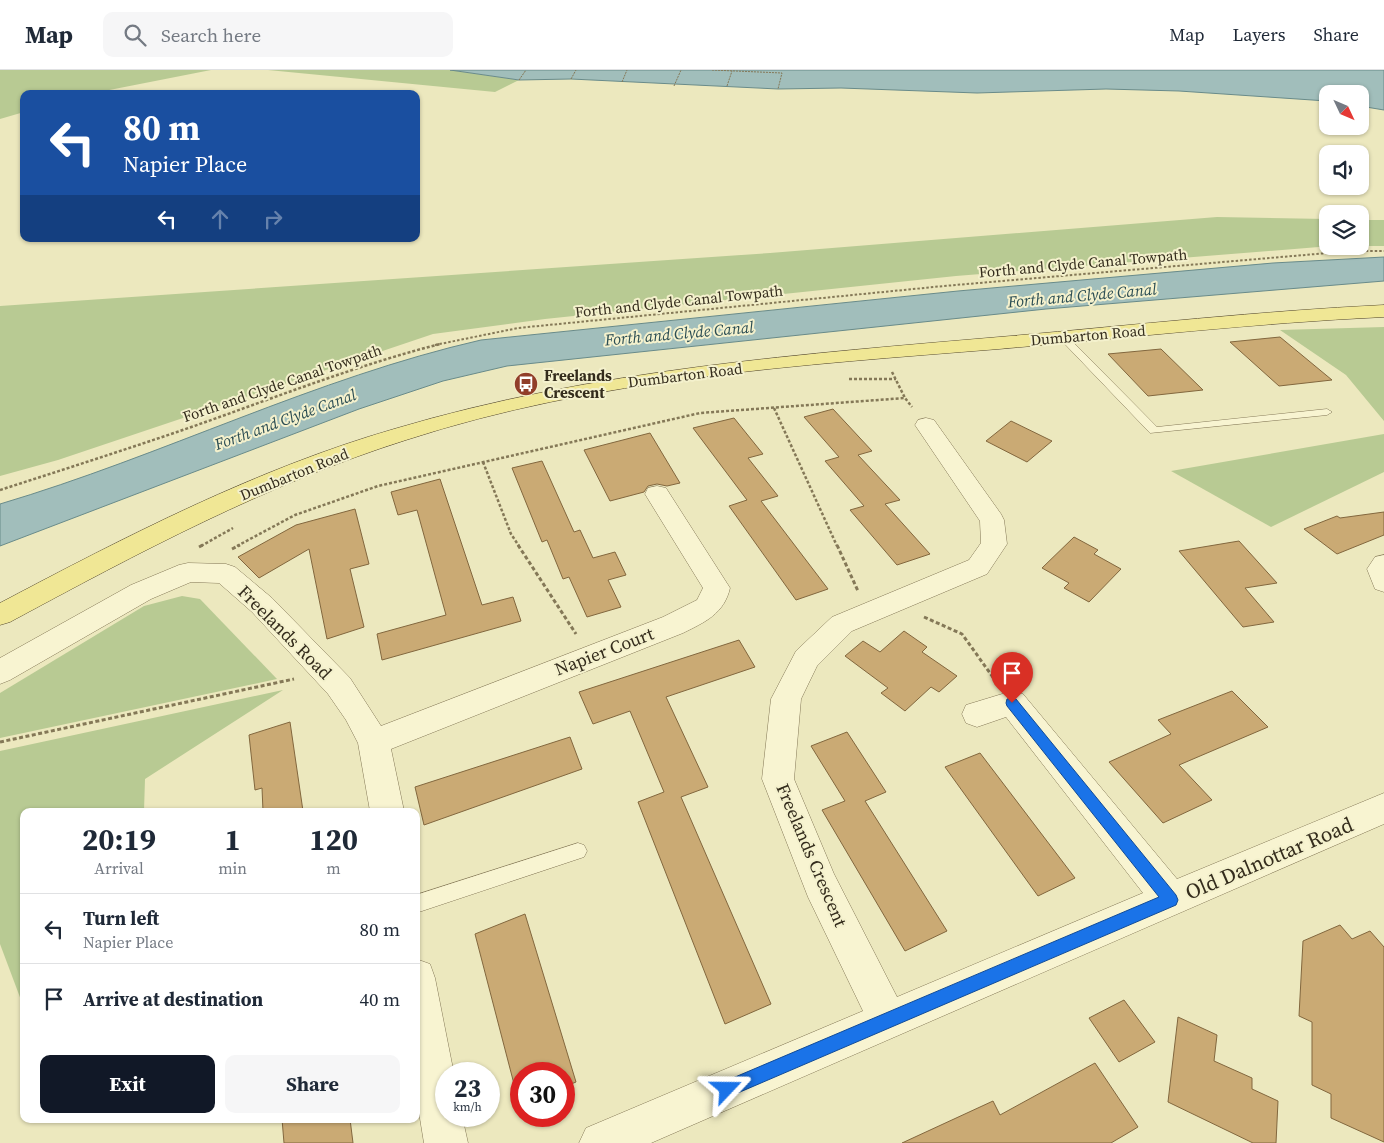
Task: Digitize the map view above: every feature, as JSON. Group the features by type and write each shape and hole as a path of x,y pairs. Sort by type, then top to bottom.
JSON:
{"main road":[{"name":"Dumbarton Road","path":"0,615 131,546 235,497 342,454 455,418 557,394 666,377 887,352 1384,311"}],"street":[{"name":"Freelands Crescent","path":"888,1020 821,885 778,779 786,699 806,659 842,624 978,567 994,544 992,520 926,426"},
{"name":"Napier Court","path":"374,742 704,611 716,599 717,588 657,494"},
{"path":"1384,564 1380,569 1384,582"},
{"name":"Freelands Road","path":"0,672 141,592 188,572 226,574 262,605 326,672 348,699 374,742 386,808"},
{"path":"978,714 1012,703 1171,900"},
{"name":"Old Dalnottar Road","path":"602,1143 1384,808"},
{"path":"420,1000 446,1143"}],"lane":[{"path":"1063,337 1154,431 1327,412"},
{"path":"420,903 578,851"}],"path":[{"path":"519,80 526,70"},
{"path":"570,78 576,70"},
{"path":"622,82 627,70"},
{"path":"674,86 681,70"},
{"path":"712,70 782,73 778,89"},
{"path":"727,86 732,71"},
{"name":"Forth and Clyde Canal Towpath","path":"0,490 177,432 301,386 393,356 467,337 518,328 934,287 1341,252 1384,250"},
{"path":"893,374 905,398 926,426"},
{"path":"188,572 295,515 378,486 700,413 905,398"},
{"path":"774,408 868,613"},
{"path":"483,462 511,534 590,657"},
{"path":"898,601 929,620 962,634 1012,703"},
{"path":"0,742 326,672"}],"green space":[{"path":"0,70 211,70 109,90 20,90 20,113 0,119"},
{"path":"268,70 450,70 519,80 495,92"},
{"path":"1217,217 1319,219 1319,247 956,276 545,319 433,334 58,460 0,476 0,306 770,253"},
{"path":"1369,220 1384,220 1384,246 1369,246"},
{"path":"1384,327 1384,421 1346,375 1280,330"},
{"path":"1384,434 1384,472 1271,527 1171,471"},
{"path":"182,596 200,599 277,679 0,738 0,693 144,606"},
{"path":"283,690 145,779 144,808 20,808 20,997 0,944 0,751"}],"water":[{"path":"450,70 1384,70 1384,110 1369,108 1369,85 1319,85 1319,100 1179,91 1106,89 977,93 841,88 778,89 571,79 519,80"},
{"name":"Forth and Clyde Canal","path":"1384,257 1384,281 1046,309 507,366 443,381 359,409 0,546 0,504 60,485 359,375 419,356 481,340 958,291 1273,263"}],"building":[{"path":"1280,337 1332,380 1279,386 1230,342"},
{"path":"1161,349 1203,390 1148,396 1108,354"},
{"path":"833,409 872,451 858,455 900,500 885,504 930,554 897,565 850,510 864,506 825,461 839,457 804,417"},
{"path":"734,418 763,454 748,458 778,496 761,501 828,589 796,600 729,506 747,500 693,428"},
{"path":"1011,421 1052,441 1027,462 986,441"},
{"path":"650,433 680,483 667,486 657,484 648,486 644,492 610,501 584,450"},
{"path":"542,461 574,532 580,530 593,558 615,552 626,575 608,580 621,607 587,617 569,577 563,579 547,540 542,542 512,468"},
{"path":"440,479 482,605 513,597 521,621 382,660 377,634 446,615 417,510 398,515 391,492"},
{"path":"355,509 369,564 350,569 364,627 327,639 309,549 259,578 238,557 296,525"},
{"path":"1384,512 1384,535 1337,554 1304,529 1337,516 1340,518"},
{"path":"1074,537 1098,550 1094,554 1121,569 1089,602 1064,588 1069,583 1042,568"},
{"path":"1239,541 1277,583 1245,588 1274,622 1243,627 1179,551"},
{"path":"904,631 927,647 922,652 957,676 939,692 931,687 905,711 881,693 888,688 845,656 863,641 880,652"},
{"path":"739,640 755,667 666,697 708,787 681,797 771,1004 725,1024 638,802 664,792 630,711 593,724 579,692"},
{"path":"1232,691 1268,727 1179,765 1212,800 1163,823 1109,762 1171,734 1158,720"},
{"path":"290,722 303,808 263,808 262,788 255,790 249,735"},
{"path":"847,732 886,792 865,801 947,931 905,951 822,810 845,801 811,746"},
{"path":"570,737 582,769 424,825 415,787"},
{"path":"980,753 1075,878 1038,896 945,767"},
{"path":"525,914 570,1062 510,1062 510,1069 475,934"},
{"path":"1340,925 1352,939 1370,931 1384,947 1384,1142 1331,1118 1331,1094 1312,1085 1312,1022 1299,1016 1303,941"},
{"path":"1124,1000 1155,1042 1119,1062 1089,1018"},
{"path":"1178,1017 1217,1035 1214,1061 1252,1078 1252,1089 1278,1101 1276,1143 1253,1143 1168,1102"},
{"path":"1095,1063 1138,1127 1111,1143 902,1143 993,1101 1000,1115"},
{"path":"282,1123 350,1123 353,1143 284,1143"}],"place":[{"name":"Freelands Crescent","path":"526,384"}],"route":[{"path":"727,1089 1171,900 1012,703"}]}
